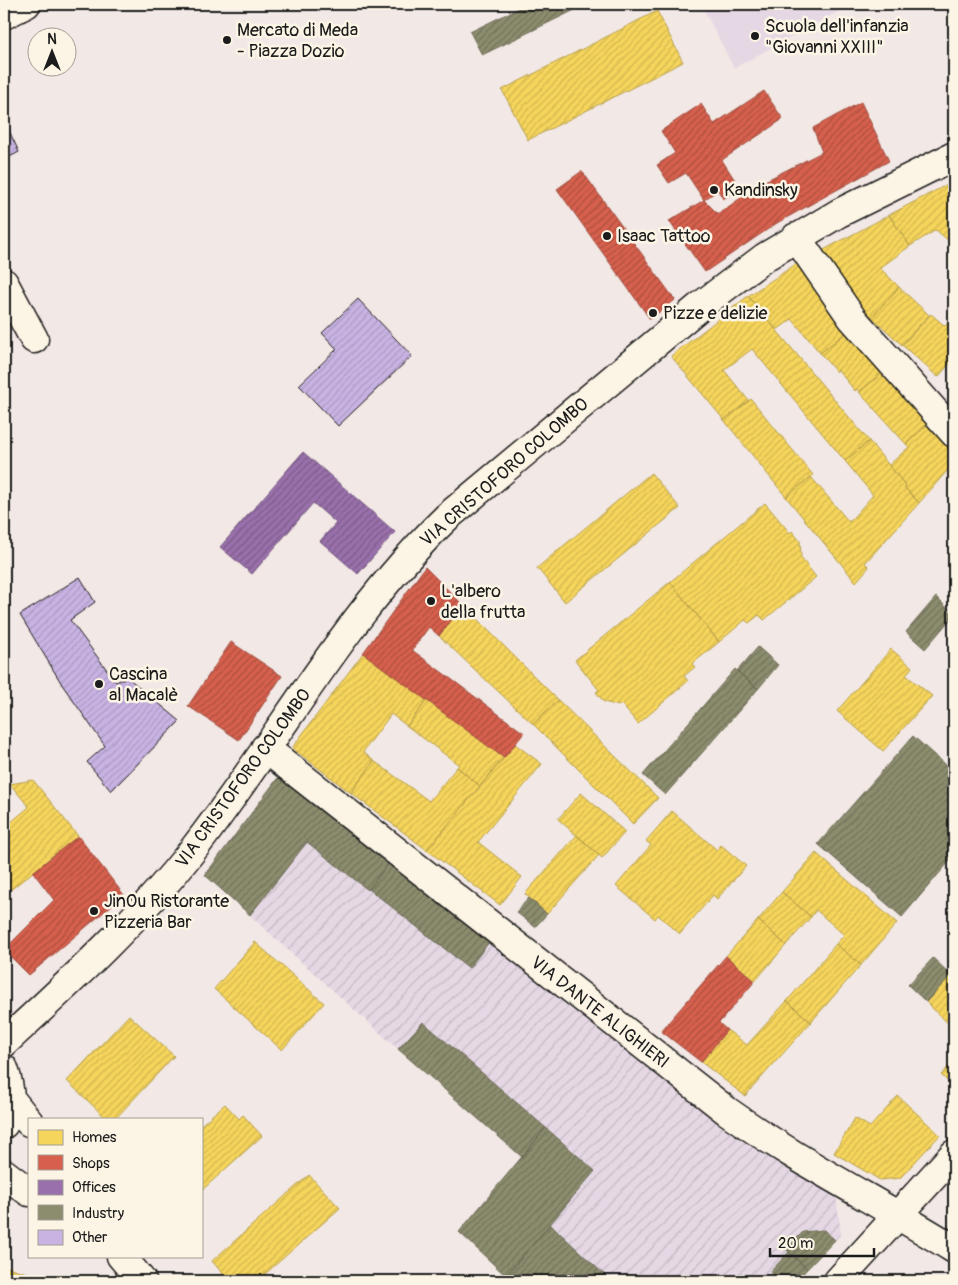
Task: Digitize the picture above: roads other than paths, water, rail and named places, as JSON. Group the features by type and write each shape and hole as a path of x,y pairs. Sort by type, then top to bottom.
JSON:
{"street":[{"path":"4,15 26,4"},
{"name":"VIA CRISTOFORO COLOMBO","path":"4,1043 109,943 160,889 193,850 264,748 385,584 414,550 447,517 731,281 796,237 882,190 954,156"},
{"path":"796,237 858,325 954,433"},
{"path":"4,283 34,339"},
{"name":"VIA DANTE ALIGHIERI","path":"264,748 727,1111 791,1155 900,1215 954,1249"},
{"path":"4,1069 8,1082 7,1111 28,1122"},
{"path":"838,1281 954,1154"},
{"path":"4,1174 28,1191"},
{"path":"121,1258 142,1281"}],"place":[{"name":"Scuola dell'infanzia \"Giovanni XXIII\"","path":"755,36"},
{"name":"Mercato di Meda - Piazza Dozio","path":"227,40"},
{"name":"Kandinsky","path":"714,190"},
{"name":"Isaac Tattoo","path":"607,236"},
{"name":"Pizze e delizie","path":"653,313"},
{"name":"L'albero della frutta","path":"431,601"},
{"name":"Cascina al Macalè","path":"99,684"},
{"name":"JinOu Ristorante Pizzeria Bar","path":"94,911"}]}
